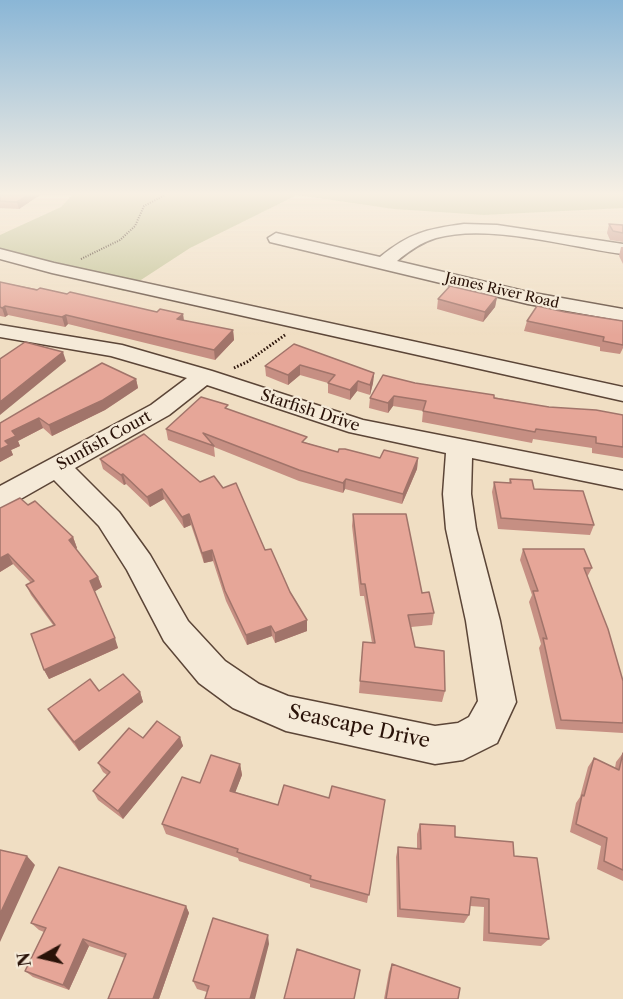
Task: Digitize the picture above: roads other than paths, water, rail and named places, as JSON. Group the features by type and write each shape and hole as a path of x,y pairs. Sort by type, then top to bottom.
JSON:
{"street":[{"name":"James River Road","path":"291,242 528,298 623,315"},
{"path":"383,264 392,253 410,242"},
{"path":"575,242 623,249"},
{"path":"0,254 52,268 623,394"},
{"path":"0,350 11,333"},
{"name":"Starfish Drive","path":"11,333 114,350 204,376 358,427 623,480"},
{"name":"Sunfish Court","path":"0,498 160,410 204,376"},
{"name":"Seascape Drive","path":"57,467 109,519 140,563 176,631 212,672 246,696 286,713 435,745 463,741 483,730 497,702 483,621 461,529 457,494 459,448"}]}
